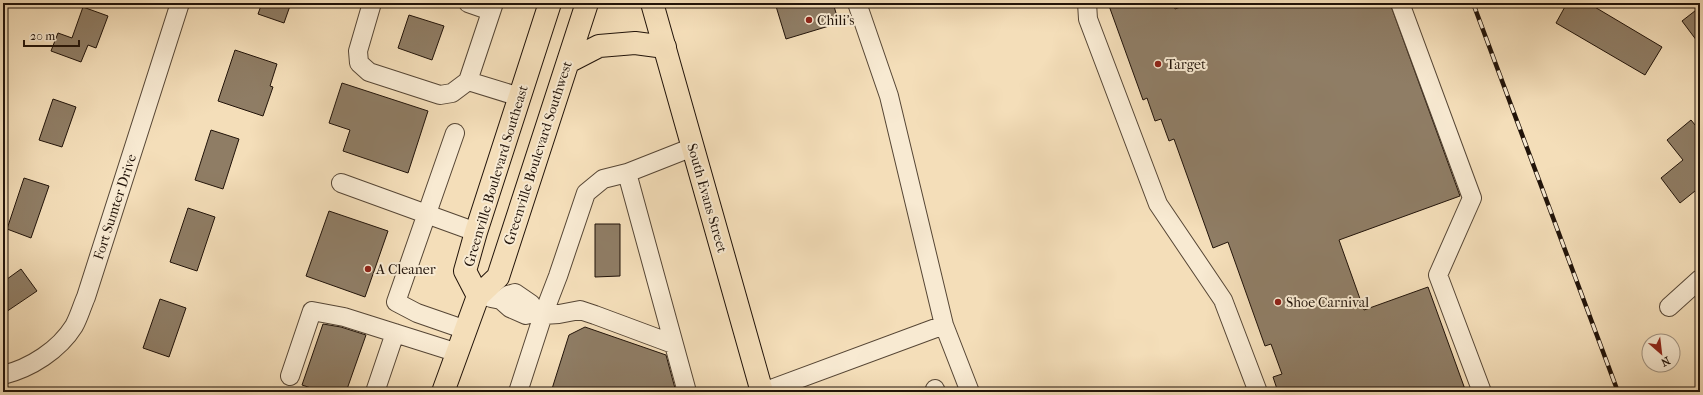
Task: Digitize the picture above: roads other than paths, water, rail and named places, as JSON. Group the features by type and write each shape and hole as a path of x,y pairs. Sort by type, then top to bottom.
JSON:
{"main road":[{"name":"Greenville Boulevard Southeast","path":"478,296 465,272 476,232 550,3"},
{"name":"Greenville Boulevard Southwest","path":"478,296 498,277 587,3"},
{"name":"South Evans Street","path":"652,3 762,392"},
{"path":"568,62 599,46 635,44 665,48"},
{"path":"443,392 478,296"}],"street":[{"name":"Fort Sumter Drive","path":"3,374 12,372 36,361 55,348 74,326 86,297 180,3"},
{"path":"372,3 358,51 359,63 369,72 440,95 452,93 468,81 492,7 468,3"},
{"path":"857,3 889,96 944,325 970,392"},
{"path":"1087,3 1088,19 1158,204 1223,300 1258,392"},
{"path":"1400,3 1472,198 1438,275 1482,392"},
{"path":"468,81 520,97"},
{"path":"455,133 396,302 417,313 466,330"},
{"path":"518,392 539,314 558,276 586,193 603,179 627,173 693,147"},
{"path":"627,173 687,392"},
{"path":"341,182 476,232"},
{"path":"1668,307 1700,279"},
{"path":"478,296 501,300 510,308 526,316 539,314 559,314 580,310 595,314 673,344"},
{"path":"290,376 312,310 344,317 458,353"},
{"path":"762,392 944,325"},
{"path":"375,392 395,333"}],"railway":[{"path":"1473,3 1618,392"}],"place":[{"name":"Chili's","path":"809,20"},
{"name":"Target","path":"1158,64"},
{"name":"A Cleaner","path":"368,269"},
{"name":"Shoe Carnival","path":"1278,302"}]}
